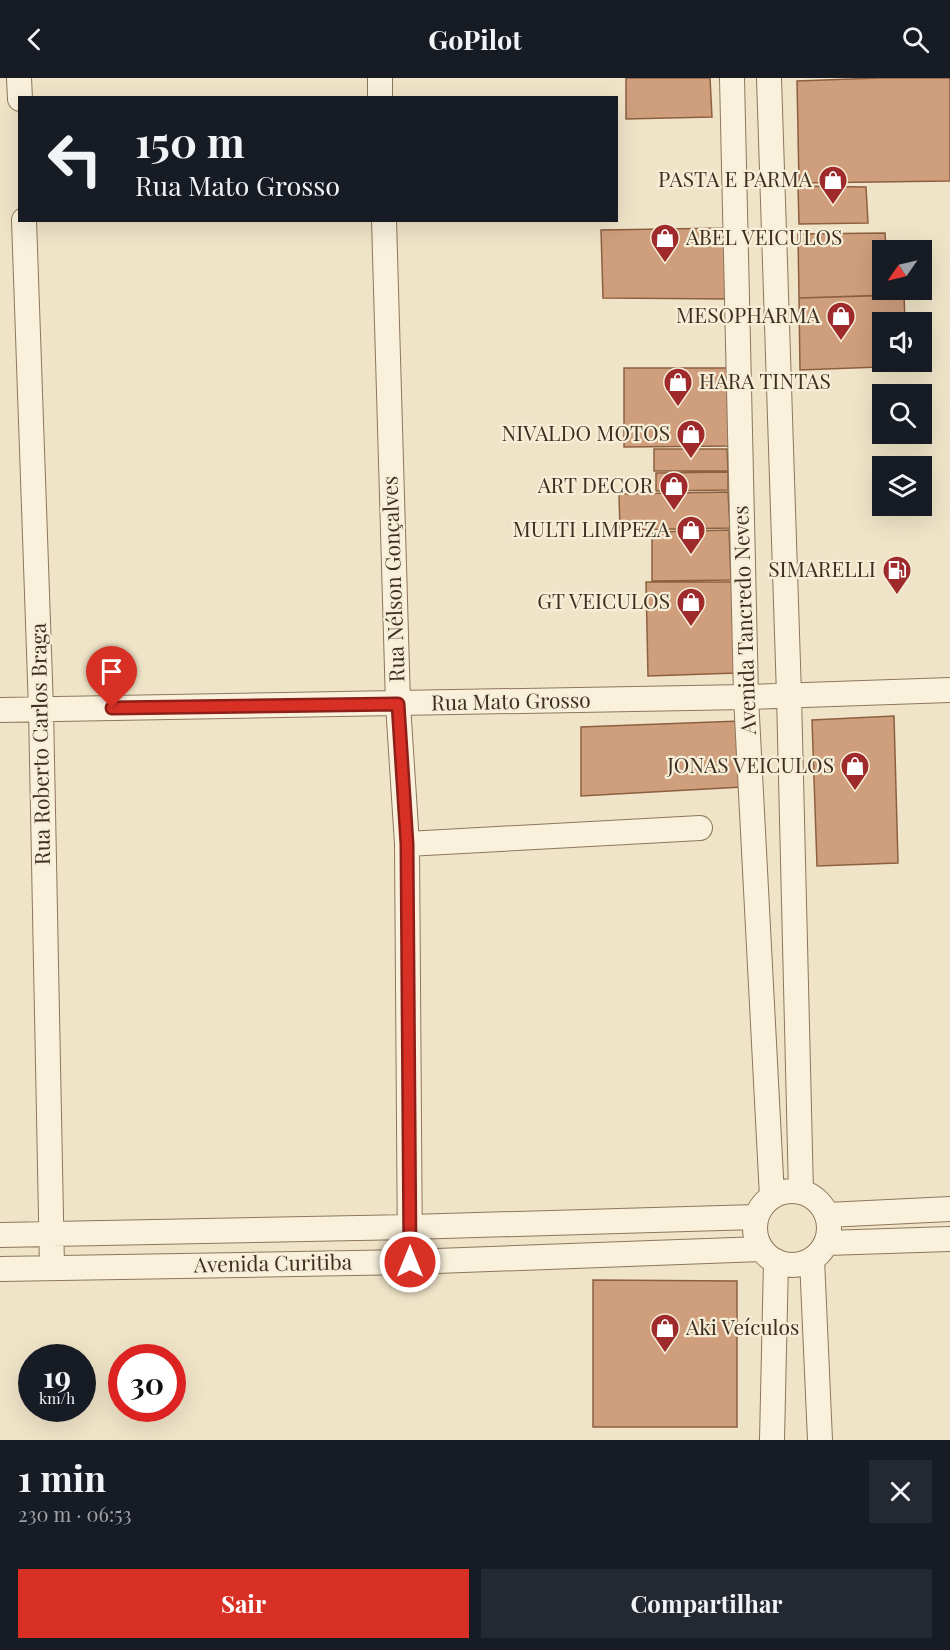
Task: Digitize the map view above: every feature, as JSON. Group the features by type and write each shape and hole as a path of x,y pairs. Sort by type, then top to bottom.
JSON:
{"street":[{"path":"19,78 20,96"},
{"path":"380,78 380,96"},
{"name":"Avenida Tancredo Neves","path":"732,78 746,697 772,1197"},
{"name":"Avenida Tancredo Neves","path":"769,78 789,695 801,1192"},
{"name":"Rua Roberto Carlos Braga","path":"24,222 41,709 52,1268"},
{"name":"Rua Nélson Gonçalves","path":"384,222 398,704 407,844 410,1262"},
{"name":"Rua Mato Grosso","path":"0,710 746,697 950,690"},
{"path":"407,844 700,828"},
{"path":"820,1440 819,1251 829,1234 827,1215 812,1196 791,1190 772,1197 756,1217 755,1233 769,1255 788,1265 819,1251 950,1239"},
{"path":"827,1215 950,1209"},
{"name":"Avenida Curitiba","path":"0,1235 756,1217"},
{"path":"769,1255 772,1440"},
{"name":"Avenida Curitiba","path":"0,1269 769,1255"}],"building":[{"path":"626,78 710,78 712,117 626,119"},
{"path":"950,78 950,181 799,183 797,81"},
{"name":"PASTA E PARMA","path":"798,186 866,187 868,223 799,224"},
{"name":"ABEL VEICULOS","path":"727,228 730,299 603,298 601,230"},
{"path":"885,233 885,240 872,240 872,296 799,298 798,234"},
{"name":"MESOPHARMA","path":"872,296 872,300 904,300 905,312 872,312 872,367 800,370 799,298"},
{"name":"HARA TINTAS","path":"624,368 730,368 732,446 624,447"},
{"name":"NIVALDO MOTOS","path":"654,449 727,449 728,471 654,471"},
{"path":"728,472 728,490 656,491 656,473"},
{"name":"ART DECOR","path":"728,492 730,528 620,530 619,494"},
{"name":"MULTI LIMPEZA","path":"729,530 731,580 652,581 652,532"},
{"name":"GT VEICULOS","path":"646,582 733,582 737,673 648,676"},
{"name":"JONAS VEICULOS","path":"894,716 898,863 817,866 812,720"},
{"path":"740,721 742,787 581,796 581,727"},
{"name":"Aki Veículos","path":"593,1280 737,1281 737,1427 593,1427"}],"place":[{"name":"PASTA E PARMA","path":"833,206"},
{"name":"ABEL VEICULOS","path":"665,264"},
{"name":"MESOPHARMA","path":"841,342"},
{"name":"HARA TINTAS","path":"678,408"},
{"name":"NIVALDO MOTOS","path":"691,460"},
{"name":"ART DECOR","path":"674,512"},
{"name":"MULTI LIMPEZA","path":"691,556"},
{"name":"SIMARELLI","path":"897,596"},
{"name":"GT VEICULOS","path":"691,628"},
{"name":"JONAS VEICULOS","path":"855,792"},
{"name":"Aki Veículos","path":"665,1354"}],"route":[{"path":"112,708 398,704 407,844 410,1262"}]}
